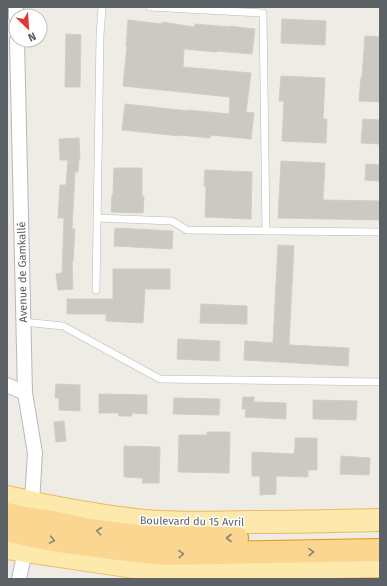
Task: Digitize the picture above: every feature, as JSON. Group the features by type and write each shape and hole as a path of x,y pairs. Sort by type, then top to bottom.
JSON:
{"highway":[{"name":"Boulevard du 15 Avril","path":"7,514 89,530 146,537 217,538 380,536"},
{"path":"7,530 67,542 135,552 166,554 380,550"}],"main road":[{"name":"Boulevard du 15 Avril","path":"7,497 58,508 145,521 211,523 380,520"},
{"path":"16,550 144,574 201,574 380,566"}],"street":[{"name":"Avenue de Gamkallé","path":"17,48 13,154 23,322 25,393 35,453 32,503"},
{"path":"7,385 25,393"},
{"path":"16,550 19,579"}],"lane":[{"path":"96,290 100,36 102,7"},
{"path":"150,7 264,13 266,231"},
{"path":"97,218 172,221 187,230 380,232"},
{"path":"23,322 64,326 160,380 380,382"}],"building":[{"path":"282,19 326,21 325,45 281,43"},
{"path":"128,20 162,24 162,22 194,27 195,24 255,29 252,54 184,49 183,67 251,73 246,112 254,113 251,139 211,135 210,138 180,136 122,130 125,104 229,114 230,97 123,86"},
{"path":"66,34 81,35 80,87 65,87"},
{"path":"365,36 380,37 380,102 359,101"},
{"path":"281,76 325,78 323,119 327,119 326,143 282,141 284,101 279,101"},
{"path":"363,119 380,120 380,144 361,143"},
{"path":"79,138 80,159 78,172 75,172 72,229 75,229 72,262 73,289 58,290 56,274 62,273 64,218 58,218 60,185 66,185 68,160 60,160 59,139"},
{"path":"281,161 325,163 323,200 380,201 380,220 278,218"},
{"path":"366,164 380,165 380,181 365,180"},
{"path":"114,168 142,168 142,196 144,196 143,213 111,212"},
{"path":"205,170 252,172 251,219 205,217"},
{"path":"115,228 173,231 172,249 114,246"},
{"path":"278,245 294,246 289,344 349,348 348,366 244,360 245,341 273,343"},
{"path":"113,269 170,269 170,289 145,289 143,323 106,321 106,314 67,314 67,299 113,299"},
{"path":"201,304 247,306 247,324 200,323"},
{"path":"178,339 220,341 219,361 177,359"},
{"path":"56,384 80,385 80,411 59,410 59,398 55,398"},
{"path":"99,394 147,395 147,414 132,413 132,416 119,416 118,413 99,413"},
{"path":"243,397 254,397 254,402 286,403 286,419 245,417 246,409 242,409"},
{"path":"174,398 220,399 219,415 173,414"},
{"path":"313,400 357,401 356,420 313,419"},
{"path":"64,421 66,441 56,442 54,422"},
{"path":"207,432 230,432 229,473 178,472 179,435 207,435"},
{"path":"295,438 317,438 317,470 308,470 308,477 276,476 276,494 260,495 260,476 252,476 252,452 294,454"},
{"path":"124,446 160,447 159,483 142,483 143,478 124,477"},
{"path":"341,456 370,458 369,475 340,474"}]}
